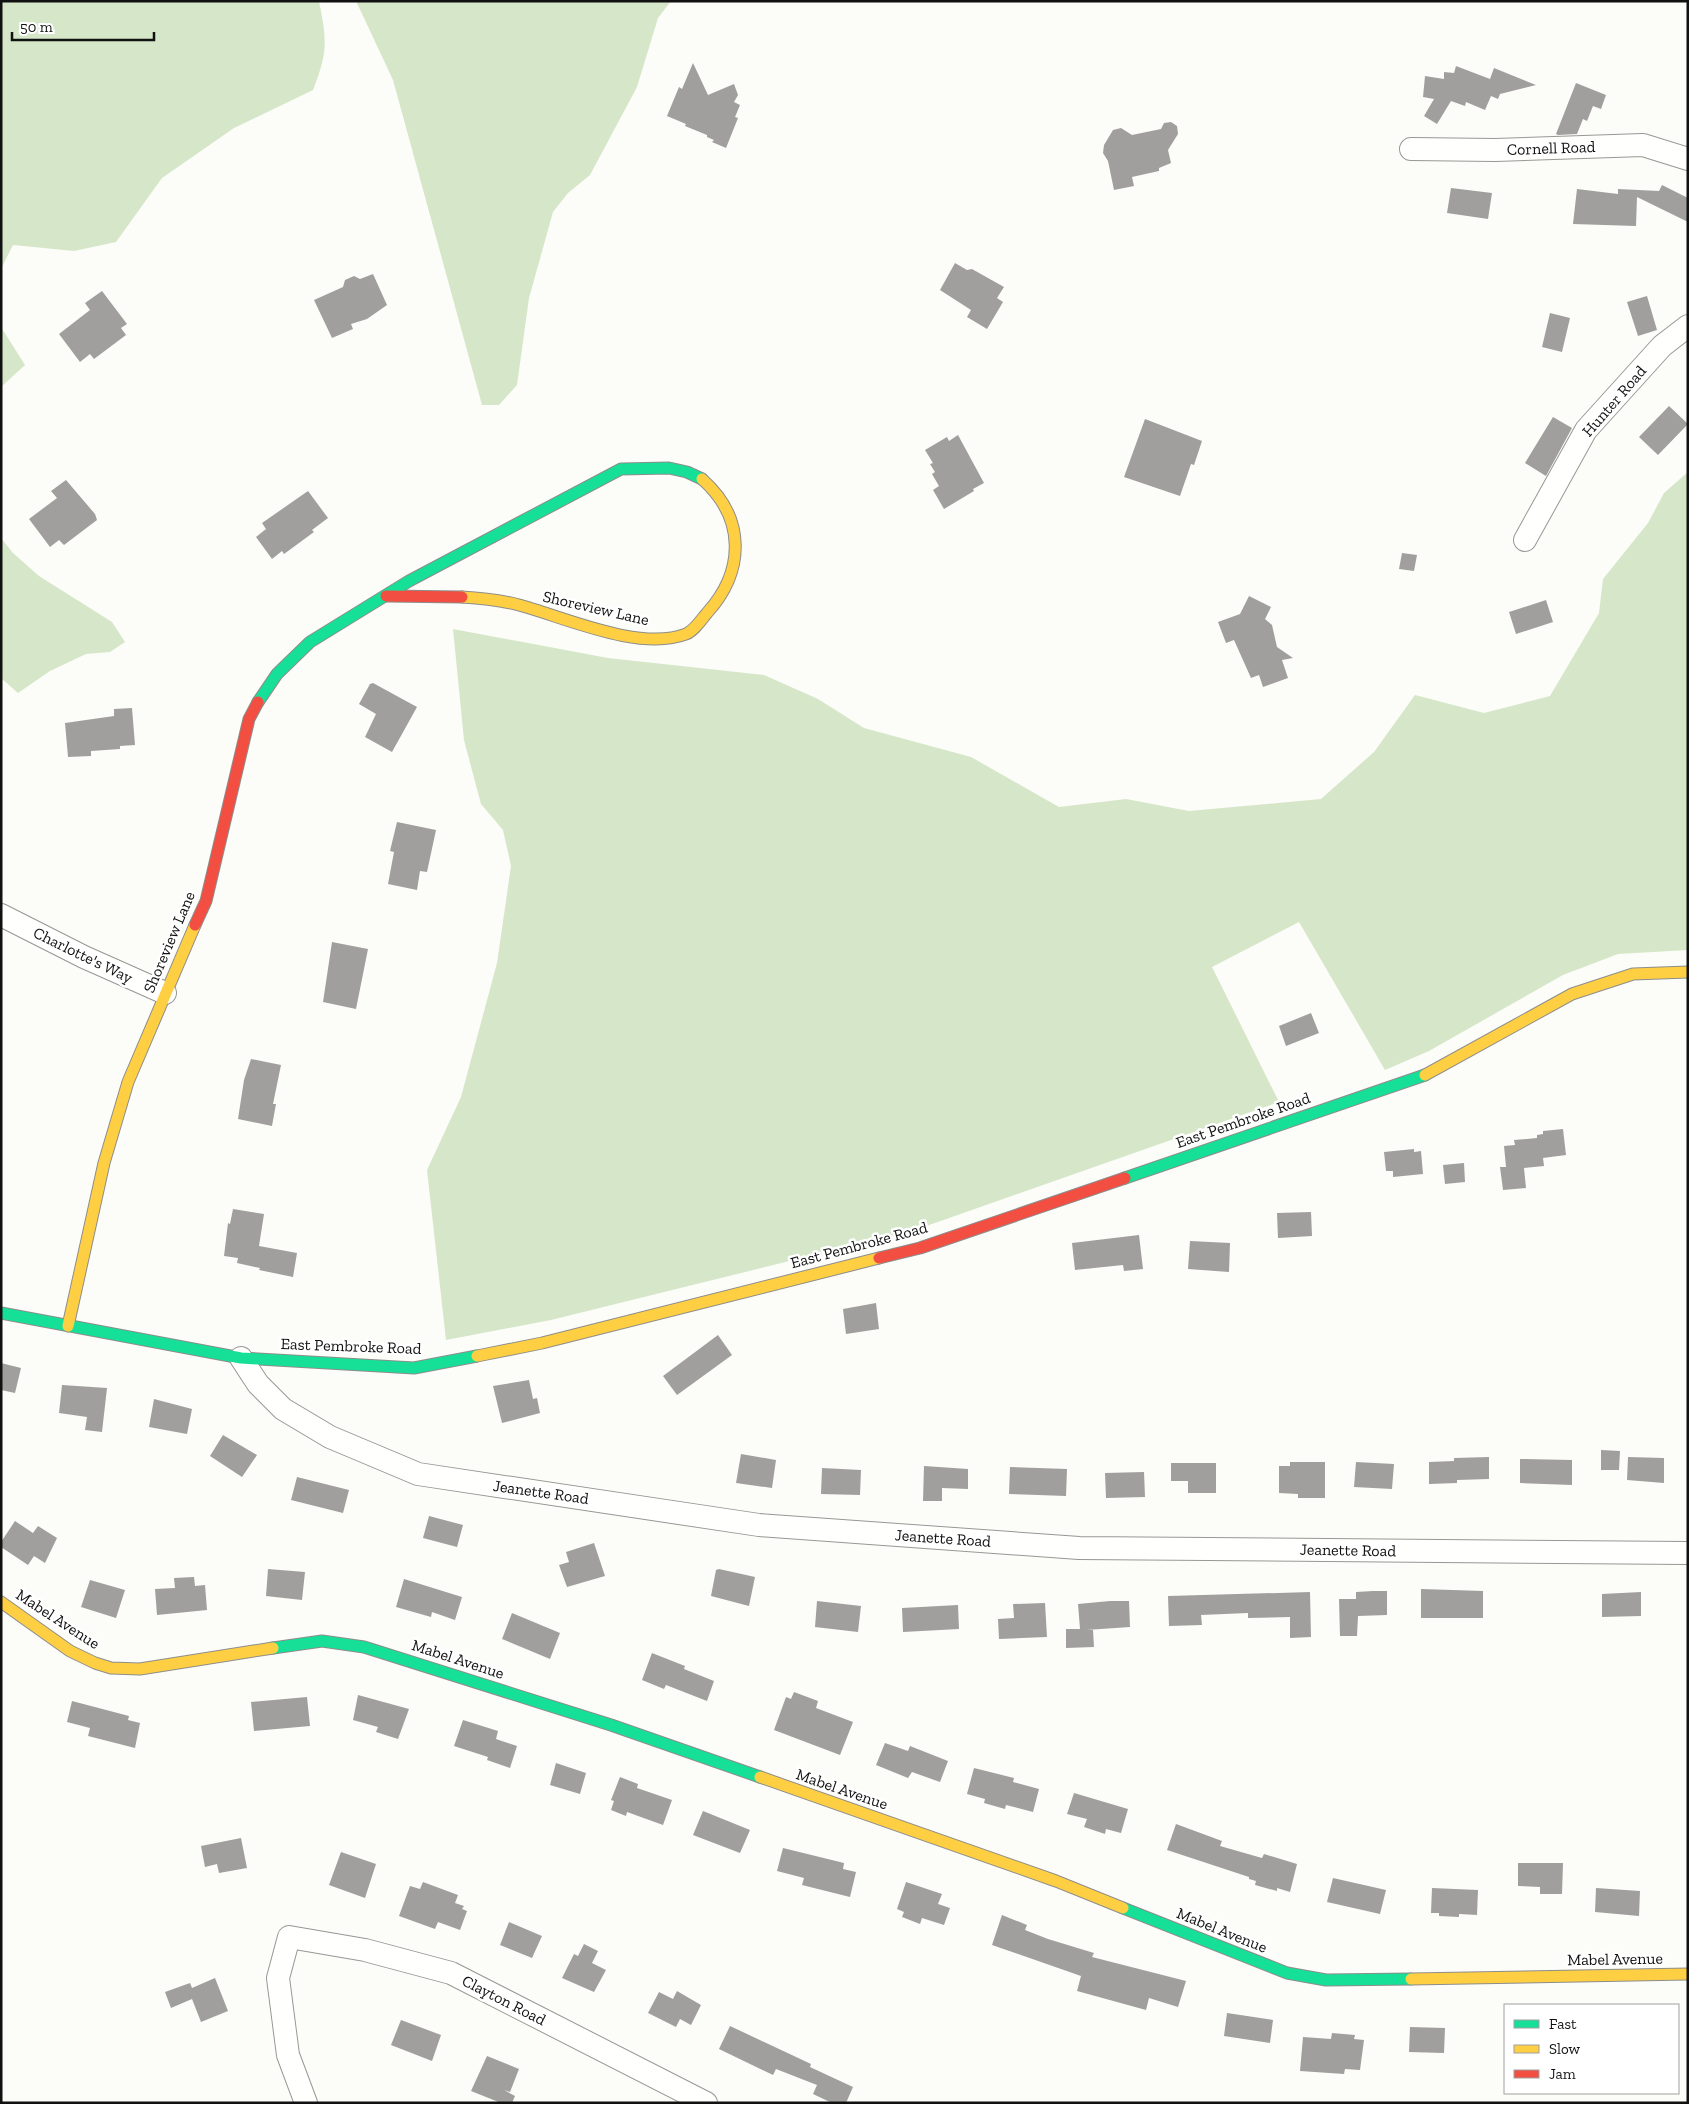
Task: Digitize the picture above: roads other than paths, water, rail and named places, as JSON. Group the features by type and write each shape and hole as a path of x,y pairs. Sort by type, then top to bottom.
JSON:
{"street":[{"name":"Cornell Road","path":"1412,149 1495,150 1643,145 1688,159"},
{"name":"Hunter Road","path":"1525,540 1586,430 1662,346 1688,326"},
{"name":"Shoreview Lane","path":"68,1326 104,1163 128,1082 206,901 249,719 256,704 277,674 310,642 409,581 621,469 659,466 697,475 716,494 737,538 735,572 720,601 686,635 649,639 604,630 496,600 444,596 386,596"},
{"name":"Charlotte's Way","path":"1,915 84,957 165,993"},
{"name":"East Pembroke Road","path":"1,1313 241,1358 414,1368 542,1343 920,1248 1433,1072 1572,994 1633,974 1688,972"},
{"name":"Jeanette Road","path":"241,1358 258,1384 284,1409 330,1437 418,1474 759,1525 1079,1548 1688,1553"},
{"name":"Mabel Avenue","path":"1,1602 76,1653 95,1663 116,1668 140,1669 322,1641 364,1647 611,1725 1056,1881 1287,1973 1326,1980 1688,1974"},
{"name":"Clayton Road","path":"306,2103 288,2055 278,1978 289,1937 365,1950 451,1973 706,2103"}]}
